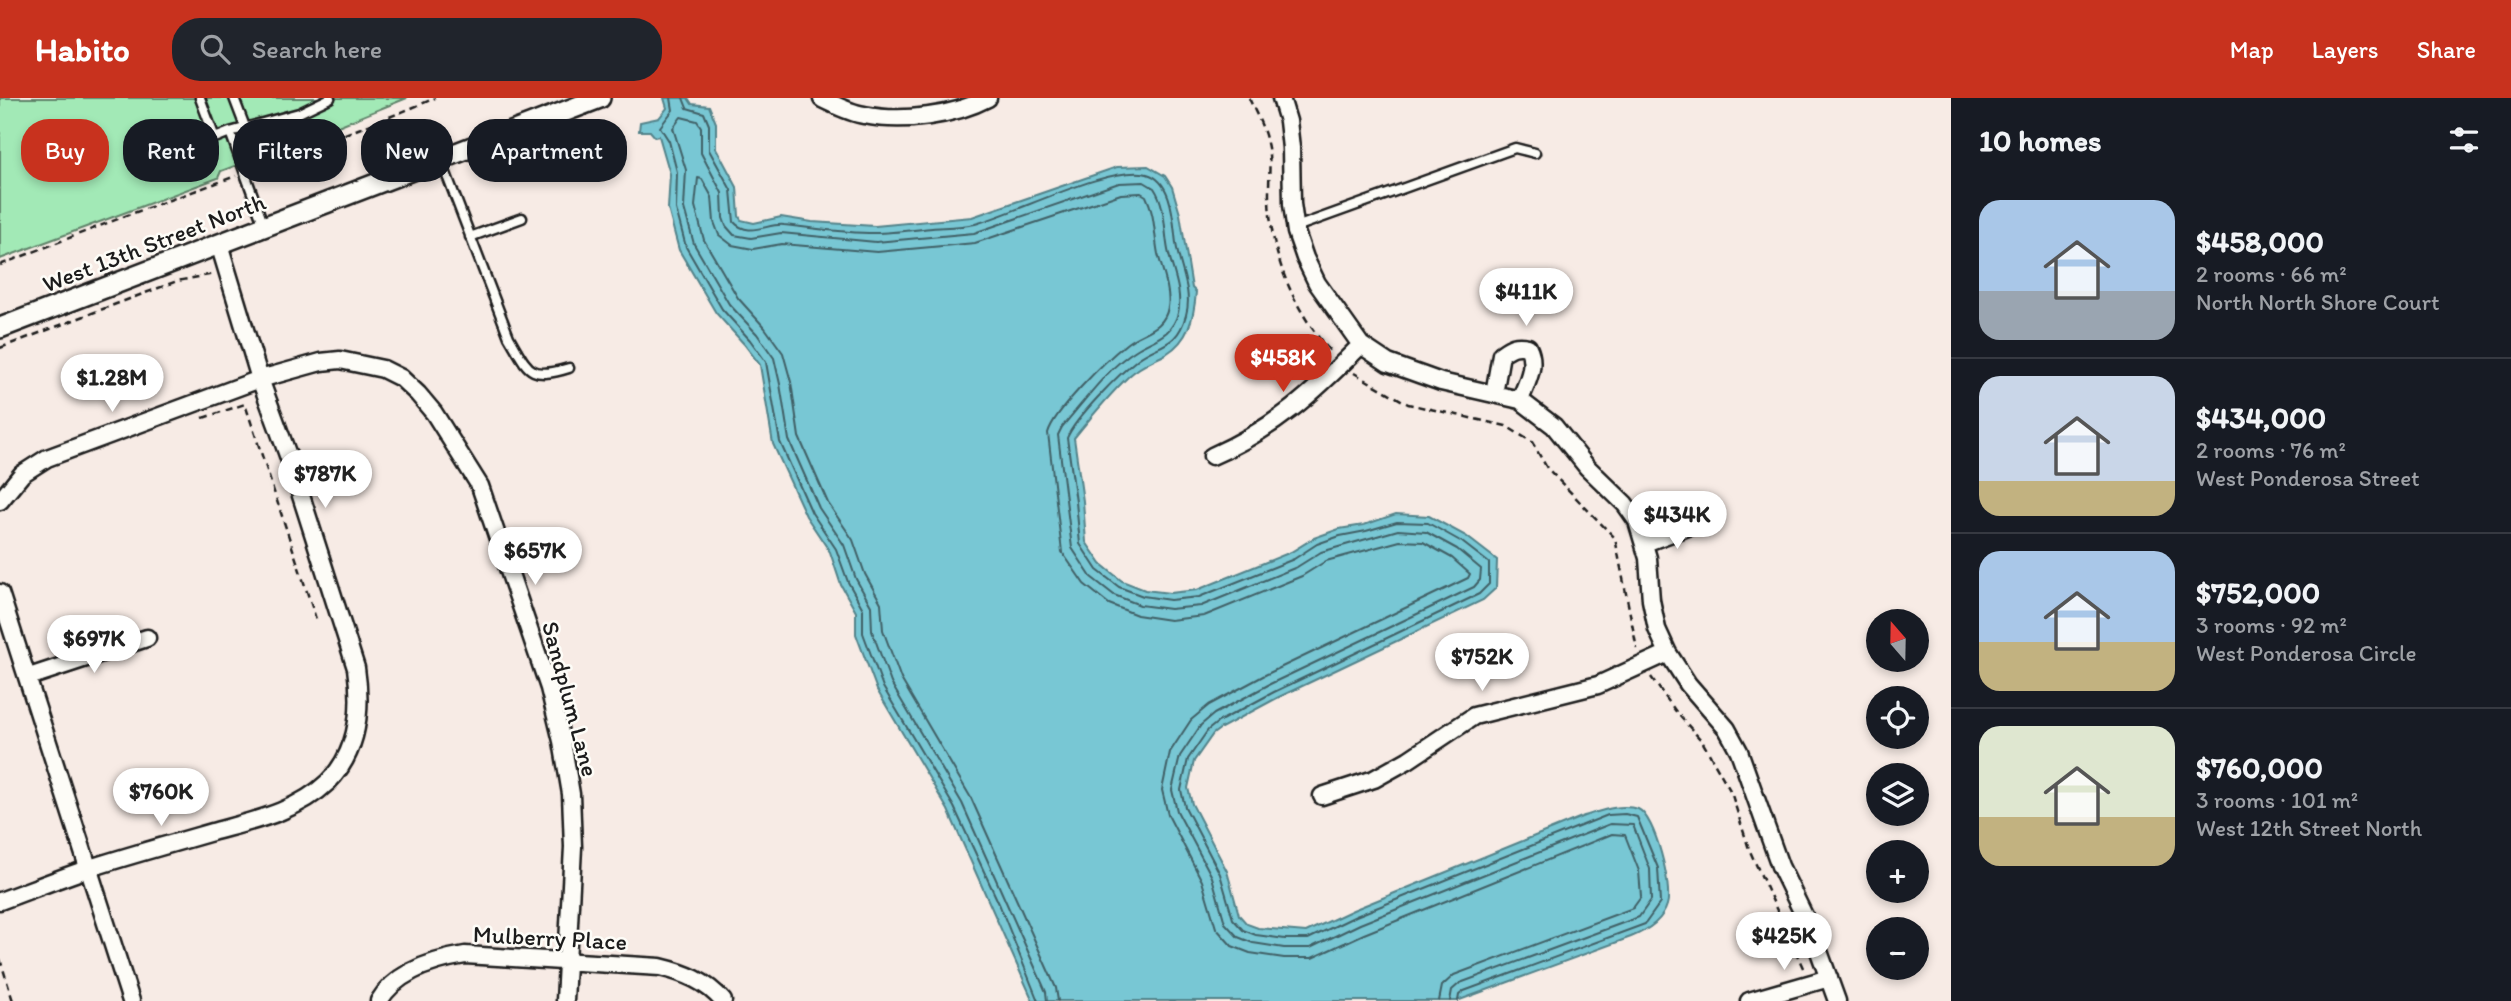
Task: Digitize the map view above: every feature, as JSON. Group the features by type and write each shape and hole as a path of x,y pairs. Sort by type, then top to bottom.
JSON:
{"street":[{"name":"West 13th Street North","path":"453,154 600,98"},
{"path":"822,99 863,115 909,117 943,114 974,106 989,98"},
{"path":"1281,98 1288,121 1291,148 1292,204 1305,258 1317,283 1361,345 1388,363 1441,382 1520,400 1554,426 1587,467 1626,503 1645,542 1657,629 1668,653 1688,684 1727,729 1739,751 1780,866 1812,932 1837,1001"},
{"name":"West 13th Street North","path":"0,328 380,182"},
{"path":"0,901 88,869 293,806 328,781 354,737 360,714 356,668 289,458 260,379 219,244"},
{"path":"1212,456 1240,444 1294,409 1361,345"},
{"path":"1494,394 1501,355 1510,347 1528,347 1533,355 1531,372 1520,400"},
{"name":"Sandplum Lane","path":"0,500 22,474 47,458 260,379 321,362 340,360 383,369 401,378 434,414 480,486 549,688 571,794 573,847 565,1001"},
{"path":"1645,542 1696,524"},
{"path":"0,593 131,1001"},
{"path":"29,677 147,638"},
{"path":"1322,796 1374,779 1474,716 1598,685 1668,653"},
{"name":"Mulberry Place","path":"379,1001 398,980 436,960 465,955 660,967 684,972 704,983 723,1001"},
{"path":"1749,1001 1829,978"}],"lane":[{"path":"200,98 215,138 233,131"},
{"path":"234,98 242,119"},
{"path":"276,119 299,113 330,98"},
{"path":"230,132 233,140"},
{"path":"1296,227 1514,148 1535,153"},
{"path":"248,182 264,226"},
{"path":"449,182 509,337 520,357 533,372 544,375 569,368"},
{"path":"470,237 522,218"}],"path":[{"path":"347,133 383,121 435,98"},
{"path":"1249,98 1267,142 1270,172 1268,191 1279,262 1286,282 1307,320 1329,349 1359,378 1408,404 1506,426 1532,442 1547,468 1615,538 1638,652 1670,703 1702,741 1731,792 1749,849 1810,984"},
{"path":"0,265 233,177"},
{"path":"0,348 177,281 214,275"},
{"path":"193,421 245,404 317,622"},
{"path":"0,959 13,1001"}],"green space":[{"path":"0,98 407,98 347,122 347,119 233,119 233,167 221,171 219,176 219,119 123,119 123,182 207,182 0,259"}],"water":[{"path":"664,98 688,98 692,104 709,106 716,123 716,148 737,187 739,216 741,220 754,223 781,217 875,226 972,217 1117,167 1148,166 1165,176 1172,187 1180,214 1192,288 1196,292 1189,327 1174,348 1129,376 1074,438 1086,542 1101,564 1122,581 1145,590 1170,593 1197,590 1291,552 1314,538 1396,514 1429,516 1466,536 1497,560 1496,588 1483,600 1277,698 1221,728 1213,734 1194,761 1188,788 1192,804 1227,871 1239,915 1247,924 1258,928 1306,932 1353,910 1584,816 1624,807 1638,809 1644,814 1661,853 1668,896 1665,911 1657,921 1631,937 1457,1001 1033,1001 948,810 877,690 856,634 856,612 841,585 830,552 806,516 773,444 760,365 716,313 679,250 668,209 670,174 659,136 655,137 650,131 639,131 640,122 659,118 667,108"}]}
